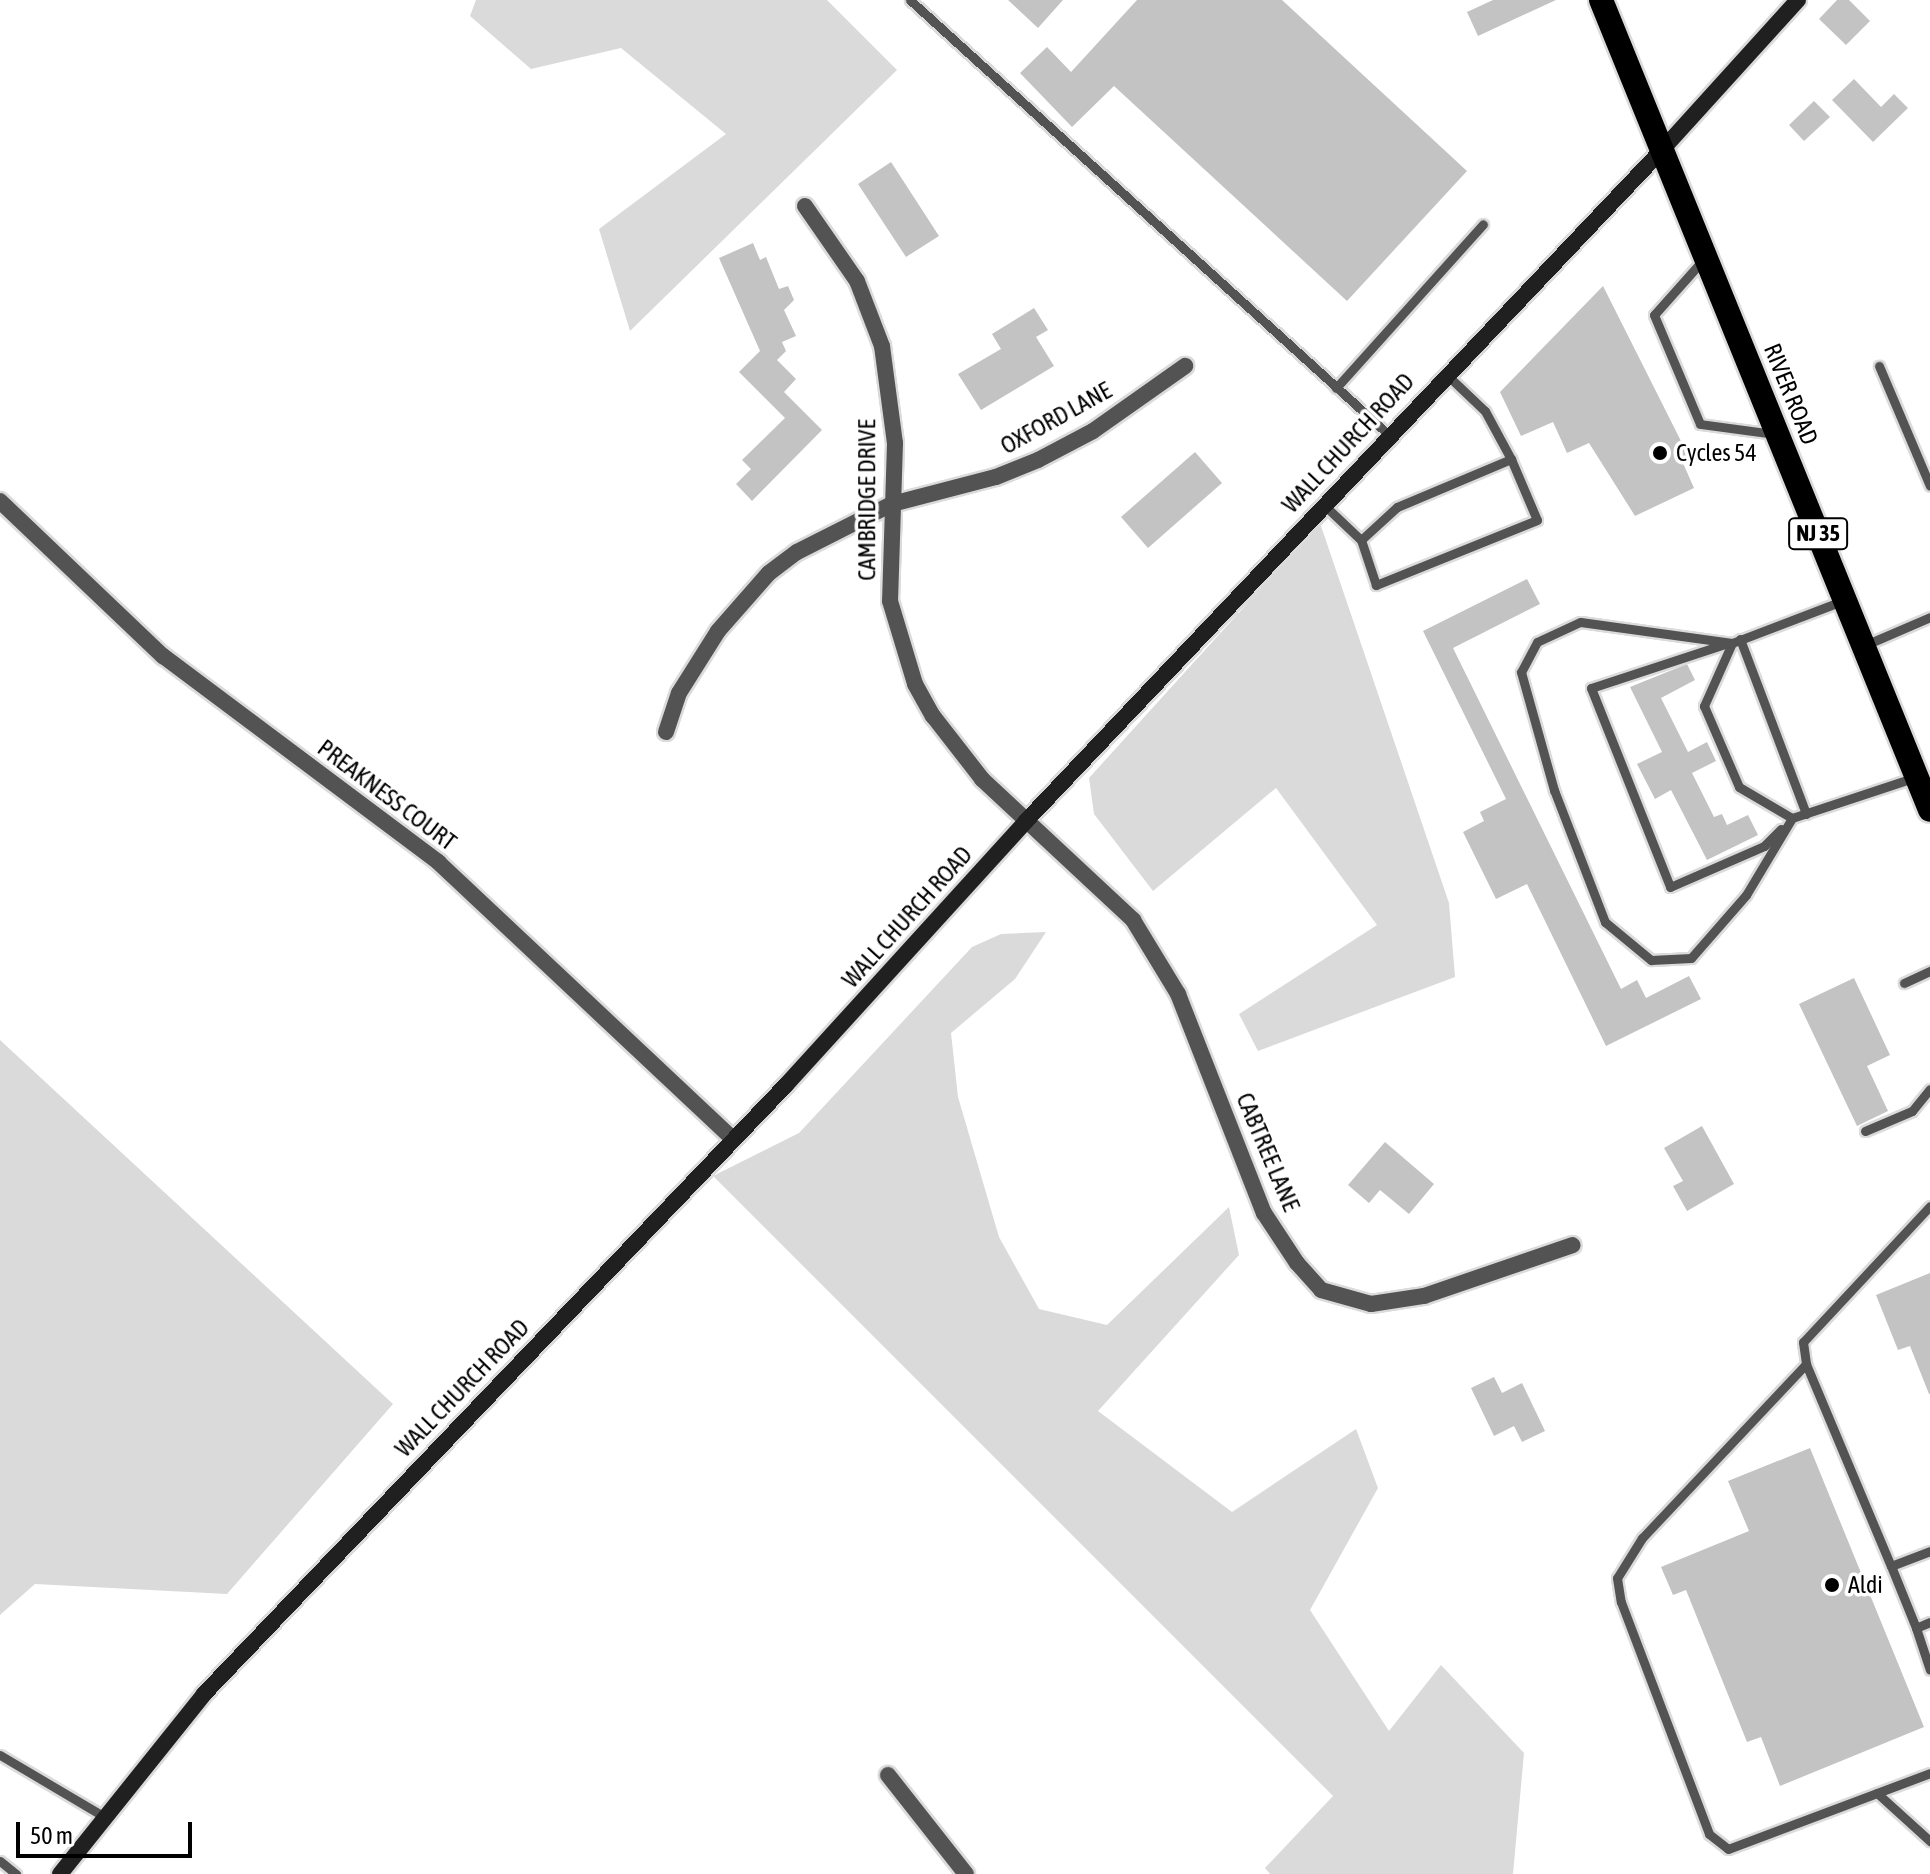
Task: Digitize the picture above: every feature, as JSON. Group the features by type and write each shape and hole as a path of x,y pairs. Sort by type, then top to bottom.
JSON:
{"highway":[{"name":"RIVER ROAD","path":"1601,0 1930,810"}],"street":[{"name":"WALL CHURCH ROAD","path":"60,1874 204,1694 733,1139 1026,821 1446,374 1661,151 1798,0"},
{"name":"CAMBRIDGE DRIVE","path":"805,206 857,281 882,346 895,443 890,601 915,684 955,747 1026,821"},
{"name":"OXFORD LANE","path":"666,732 695,665 769,573 821,538 892,504 996,477 1038,460 1093,431 1185,366"},
{"name":"PREAKNESS COURT","path":"0,501 153,648 438,862 733,1139"},
{"name":"CABTREE LANE","path":"1026,821 1133,920 1154,952 1178,994 1264,1213 1321,1290 1371,1304 1424,1296 1573,1245"},
{"path":"888,1775 966,1874"}],"lane":[{"path":"910,0 1389,435"},
{"path":"1336,388 1483,224"},
{"path":"1705,258 1654,315 1700,424 1778,435"},
{"path":"1879,366 1930,486"},
{"path":"1323,504 1361,540 1376,585 1537,520 1511,459 1485,411 1446,374"},
{"path":"1361,540 1397,507 1511,459"},
{"path":"1845,600 1736,641 1690,652 1591,688 1670,887 1764,846 1792,818 1917,777"},
{"path":"1863,646 1930,617"},
{"path":"1736,641 1580,622 1537,642 1521,672 1554,790 1605,922 1651,960 1691,958 1746,895 1792,818"},
{"path":"1736,641 1806,814"},
{"path":"1736,641 1704,706 1739,787 1792,818"},
{"path":"1904,983 1930,971"},
{"path":"1865,1131 1912,1111 1930,1089"},
{"path":"1930,1206 1803,1342 1806,1364 1891,1566 1930,1670"},
{"path":"1806,1364 1642,1538 1617,1578 1621,1602 1709,1834 1728,1849 1930,1773"},
{"path":"1891,1566 1930,1551"},
{"path":"1916,1628 1930,1622"},
{"path":"0,1755 105,1817"},
{"path":"1877,1793 1930,1841"},
{"path":"0,1861 16,1874"}],"shaded area":[{"path":"476,0 827,0 897,70 630,331 599,229 726,134 621,48 531,69 470,16"},
{"path":"1320,523 1449,903 1455,977 1258,1051 1239,1014 1377,925 1276,788 1153,891 1094,814 1089,778"},
{"path":"1046,932 1015,979 951,1033 958,1097 999,1237 1039,1309 1107,1325 1229,1207 1239,1255 1098,1411 1232,1512 1356,1429 1378,1488 1310,1610 1389,1731 1441,1665 1524,1753 1513,1874 1270,1874 1265,1868 1333,1796 713,1176 799,1133 972,947 1001,934"},
{"path":"0,1040 393,1404 227,1594 35,1584 0,1615"}],"building":[{"path":"1008,0 1063,0 1038,28"},
{"path":"1137,0 1282,0 1467,171 1347,301 1114,86 1072,127 1020,73 1047,47 1071,72"},
{"path":"1493,0 1556,0 1478,36 1467,12"},
{"path":"1837,0 1849,0 1870,21 1846,45 1819,19"},
{"path":"1854,79 1881,107 1894,94 1908,108 1873,142 1832,100"},
{"path":"1814,101 1830,117 1804,141 1789,125"},
{"path":"891,162 939,236 906,257 858,184"},
{"path":"753,243 760,260 766,257 779,289 788,286 794,300 784,310 796,336 782,342 786,351 777,360 796,379 784,392 822,430 752,501 736,484 751,469 742,460 785,418 739,372 760,351 719,258"},
{"path":"1603,286 1689,457 1683,463 1694,488 1635,516 1589,443 1567,453 1553,422 1521,436 1500,392"},
{"path":"1034,308 1048,330 1036,337 1054,366 981,410 958,374 1001,349 992,334"},
{"path":"1195,452 1222,483 1148,548 1121,517"},
{"path":"1527,579 1540,604 1453,648 1621,989 1637,980 1646,998 1689,976 1701,999 1606,1046 1527,884 1496,899 1463,832 1484,821 1480,812 1506,799 1423,631"},
{"path":"1687,664 1695,680 1661,698 1688,752 1707,742 1716,761 1692,773 1714,817 1722,814 1727,825 1748,815 1758,835 1707,860 1671,790 1655,799 1637,764 1662,752 1630,687"},
{"path":"1854,978 1890,1055 1867,1066 1888,1111 1857,1126 1799,1004"},
{"path":"1702,1126 1734,1184 1687,1211 1673,1186 1683,1181 1664,1148"},
{"path":"1385,1142 1434,1184 1409,1214 1380,1190 1369,1203 1348,1185"},
{"path":"1930,1273 1929,1394 1910,1346 1898,1350 1876,1295"},
{"path":"1494,1377 1502,1393 1522,1383 1545,1431 1522,1442 1514,1426 1494,1436 1471,1388"},
{"path":"1810,1448 1924,1727 1780,1786 1761,1737 1747,1742 1686,1590 1673,1595 1661,1567 1749,1531 1728,1481"}],"place":[{"name":"Cycles 54","path":"1660,453"},
{"name":"Aldi","path":"1832,1585"}]}
